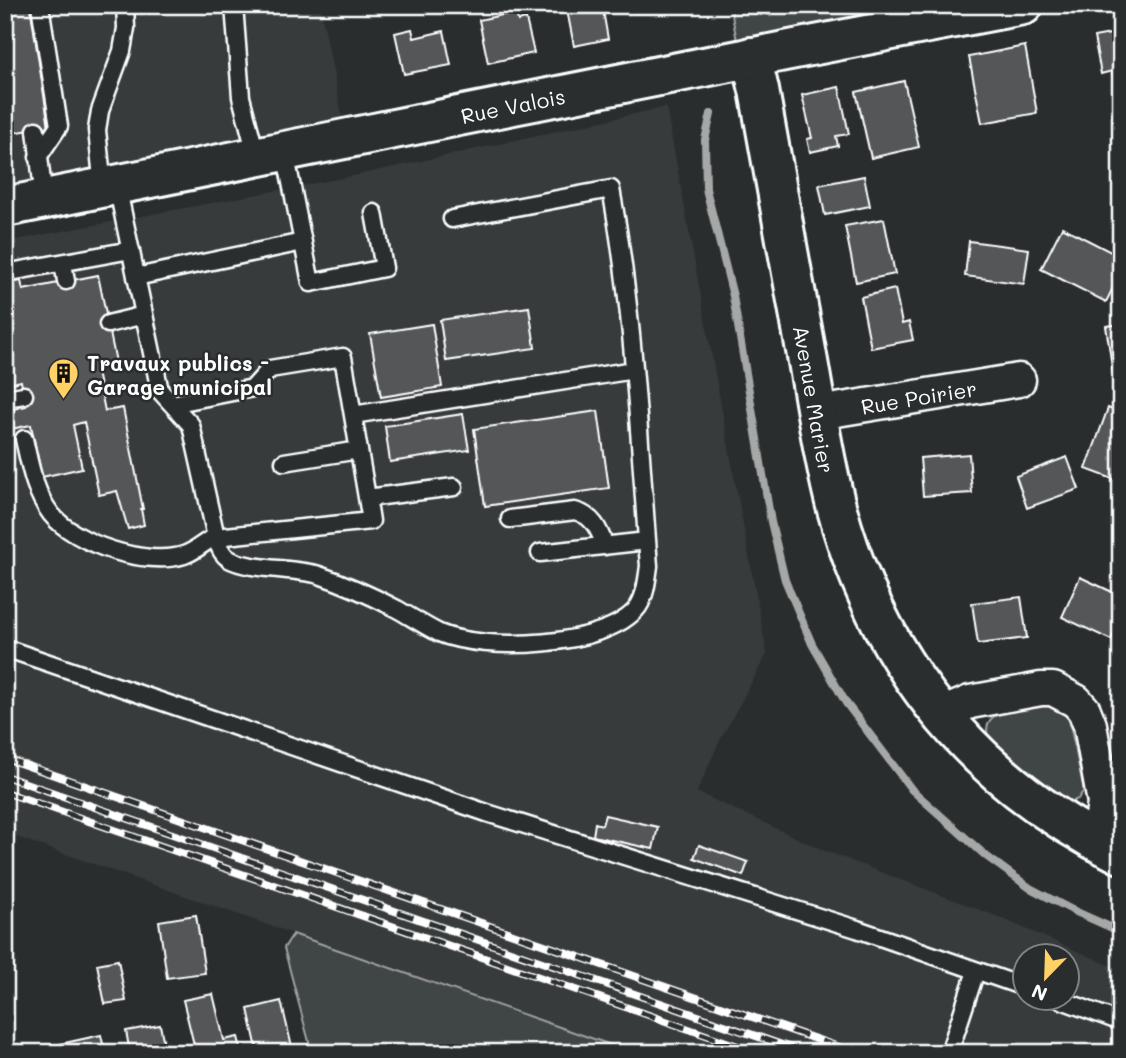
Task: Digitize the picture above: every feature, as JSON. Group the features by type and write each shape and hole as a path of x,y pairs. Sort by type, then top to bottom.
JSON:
{"street":[{"name":"Rue Valois","path":"5,207 1023,5"},
{"name":"Avenue Marier","path":"751,57 836,508 864,587 894,646 926,695 980,757 1041,809 1110,848"},
{"name":"Rue Poirier","path":"818,413 1019,380"},
{"name":"Avenue Marier","path":"945,718 956,708 970,702 1041,689 1053,689 1076,701 1084,710 1090,725 1110,848"}],"lane":[{"path":"38,157 60,126 40,5"},
{"path":"125,5 126,29 122,51 100,111 97,131 110,186 131,250 160,391 191,425 219,548 229,559 316,574 362,591 441,634 489,644 562,640 591,634 622,622 639,606 646,588 649,566 621,240 611,189 452,219"},
{"path":"234,5 241,97 271,155 303,242 311,283 384,268 374,213"},
{"path":"36,130 44,200"},
{"path":"136,277 303,242"},
{"path":"5,273 131,250"},
{"path":"63,263 66,281"},
{"path":"108,324 144,316"},
{"path":"24,439 32,478 51,514 71,532 125,554 155,558 182,556 199,549 207,540 216,537 371,522 343,357 270,369 253,388 172,404"},
{"path":"353,415 634,370"},
{"path":"5,398 24,395"},
{"path":"284,462 359,450"},
{"path":"367,498 454,487"},
{"path":"510,519 575,511 585,513 594,521 605,546"},
{"path":"540,553 647,541"},
{"path":"5,648 486,813 857,929 1010,983"},
{"path":"949,1053 976,971"},
{"path":"1080,1007 1121,1021"}],"shaded area":[{"path":"5,5 320,5 343,121 5,189"},
{"path":"730,5 751,5 771,16 776,5 945,5 772,38 771,33 737,41"},
{"path":"666,107 767,654 718,744 697,792 823,850 1056,942 1010,942 1010,1012 1080,1012 1080,952 1121,970 1121,1053 634,1053 5,833 5,242 353,176"},
{"path":"1045,706 1059,710 1069,720 1084,790 1078,799 1071,802 1018,768 998,751 988,735 988,724 996,715"},
{"path":"293,934 634,1053 534,1053 510,1050 495,1053 312,1053 284,948"}],"building":[{"path":"5,5 30,5 49,127 5,134"},
{"path":"566,5 602,5 608,39 574,46"},
{"path":"634,5 670,5 636,12"},
{"path":"516,12 518,21 526,19 534,53 488,63 479,20"},
{"path":"412,29 414,38 444,31 451,65 404,74 395,33"},
{"path":"1121,32 1121,75 1113,76 1112,71 1101,74 1094,37"},
{"path":"1025,46 1037,113 982,123 969,57"},
{"path":"904,81 919,147 871,158 856,92"},
{"path":"839,87 849,134 836,136 838,146 810,152 807,139 812,138 802,95"},
{"path":"864,176 870,206 825,215 819,185"},
{"path":"884,219 895,274 856,282 845,226"},
{"path":"1062,227 1121,257 1121,272 1106,302 1041,269"},
{"path":"969,241 1029,249 1024,284 965,276"},
{"name":"Travaux publics - Garage municipal","path":"98,275 116,362 96,367 105,411 123,408 143,509 144,525 128,529 117,491 99,495 84,422 73,425 82,468 42,477 31,425 6,430 5,416 14,414 13,409 26,406 21,381 5,385 5,281 7,284 21,281 23,290"},
{"path":"895,289 902,324 909,322 913,340 871,348 861,297"},
{"path":"529,307 535,348 446,361 440,320"},
{"path":"432,324 442,387 381,397 370,334"},
{"path":"1121,324 1121,372 1113,373 1106,326"},
{"path":"1108,408 1121,413 1121,482 1086,469"},
{"path":"598,411 609,488 485,506 474,429"},
{"path":"463,414 469,450 390,462 385,426"},
{"path":"969,454 972,493 923,496 920,458"},
{"path":"1067,457 1079,489 1027,508 1016,476"},
{"path":"1080,577 1121,596 1121,618 1111,640 1062,617"},
{"path":"1021,597 1027,638 978,644 972,603"},
{"path":"605,815 658,827 653,849 593,836 595,823 602,825"},
{"path":"699,845 748,862 743,876 694,858"},
{"path":"196,915 205,973 167,978 159,921"},
{"path":"118,960 126,1001 105,1004 97,964"},
{"path":"213,994 224,1040 238,1037 242,1053 196,1053 183,1000"},
{"path":"281,1001 292,1047 258,1053 248,1009"},
{"path":"160,1025 166,1053 130,1053 126,1031"},
{"path":"101,1035 105,1053 62,1053 60,1044"}],"waterway":[{"path":"760,12 763,5"},
{"path":"711,114 705,140 706,189 733,296 771,522 785,580 812,644 846,703 912,790 986,856 1030,888 1121,932"}],"railway":[{"path":"5,758 856,1053"},
{"path":"5,776 805,1053"},
{"path":"5,792 758,1053"}],"place":[{"name":"Travaux publics - Garage municipal","path":"64,401"}]}
